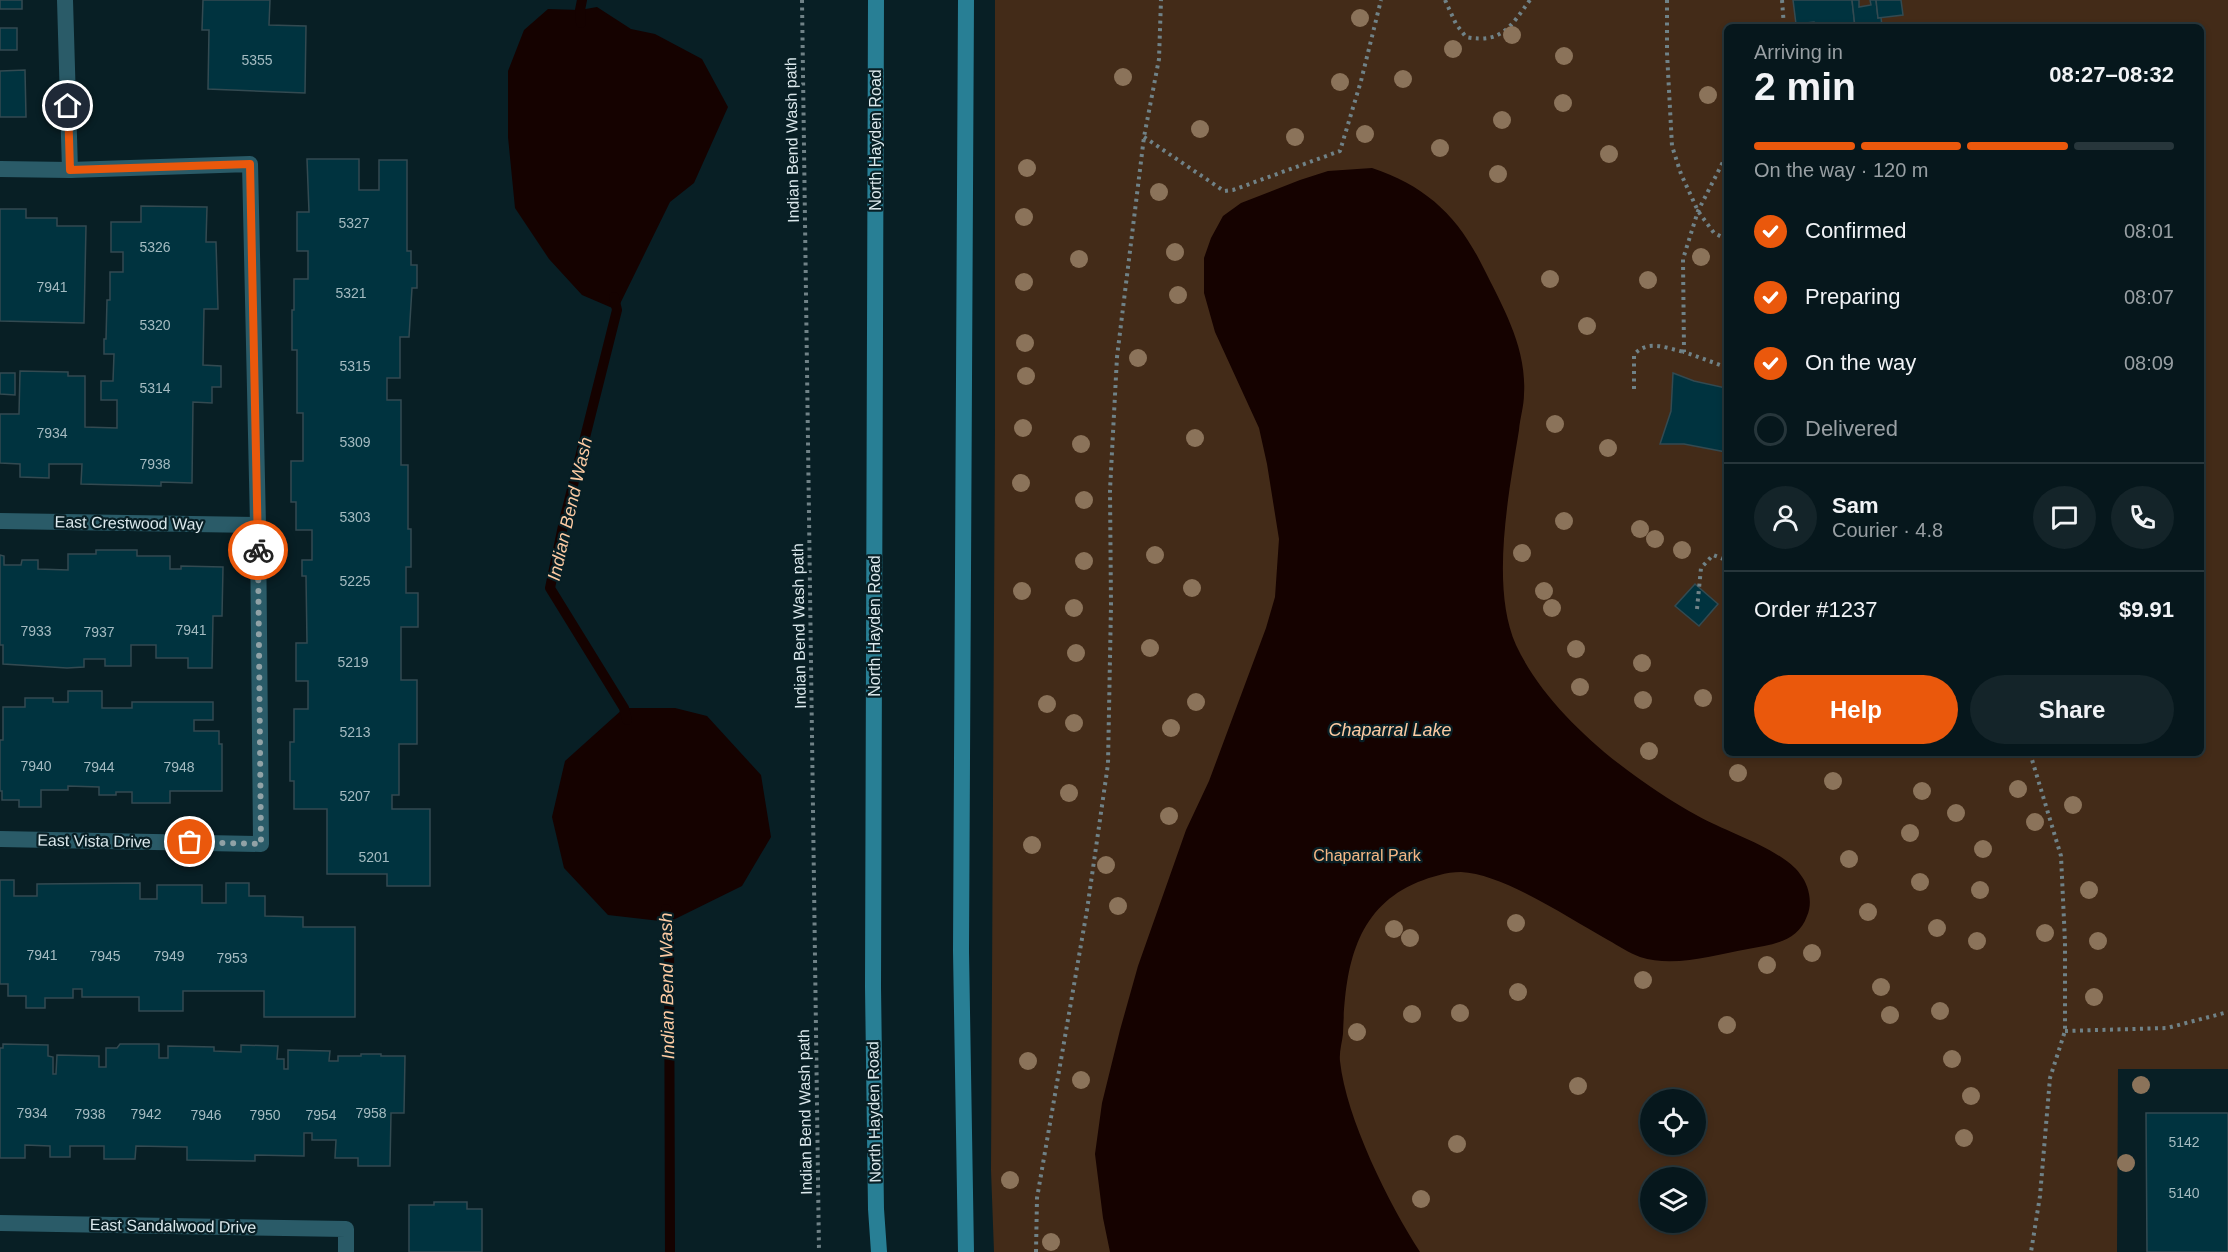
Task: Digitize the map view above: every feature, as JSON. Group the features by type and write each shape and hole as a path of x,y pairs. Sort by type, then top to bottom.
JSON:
{"main road":[{"name":"North Hayden Road","path":"876,0 873,987 879,1252"},
{"path":"966,0 961,951 966,1252"}],"street":[{"path":"65,0 70,170"},
{"path":"0,169 70,170 250,164 258,525"},
{"name":"East Crestwood Way","path":"0,521 258,525"},
{"name":"East Vista Drive","path":"0,839 261,844 258,525"},
{"name":"East Sandalwood Drive","path":"0,1223 346,1229 346,1252"}],"path":[{"name":"Indian Bend Wash path","path":"802,0 819,1252"},
{"path":"1036,1252 1037,1198 1087,910 1108,764 1111,605 1110,490 1117,357 1144,137 1159,59 1161,0"},
{"path":"1144,137 1224,191 1233,190 1341,151 1381,0"},
{"path":"1445,0 1456,24 1467,37 1480,40 1496,38 1515,21 1530,0"},
{"path":"1667,0 1667,53 1672,146 1681,174 1698,211 1714,233 1724,238"},
{"path":"1782,0 1784,24"},
{"path":"1684,352 1683,259 1698,211 1724,160"},
{"path":"1634,390 1634,355 1639,349 1654,344 1724,366"},
{"path":"1697,609 1701,568 1713,555 1724,559"},
{"path":"2031,756 2061,856 2065,942 2065,1031 2050,1078 2042,1185 2031,1252"},
{"path":"2065,1031 2167,1028 2228,1012"}],"green space":[{"name":"Chaparral Park","path":"995,0 2228,0 2228,1069 2118,1069 2117,1252 994,1252 991,1170"}],"water":[{"path":"597,7 631,29 655,34 702,59 728,107 694,183 670,202 617,310 582,295 549,259 515,208 508,137 508,71 524,30 548,9 580,10"},
{"name":"Chaparral Lake","path":"1372,168 1409,184 1438,205 1451,218 1463,233 1483,267 1506,313 1518,344 1524,377 1524,398 1504,539 1504,596 1508,622 1516,645 1531,671 1570,721 1646,784 1698,816 1767,849 1792,865 1803,878 1808,889 1809,911 1797,932 1783,941 1708,957 1666,961 1632,954 1536,899 1497,881 1461,872 1444,874 1418,882 1396,894 1379,908 1366,926 1357,945 1346,988 1340,1058 1344,1084 1360,1134 1395,1210 1420,1252 1110,1252 1095,1154 1102,1103 1120,1030 1138,966 1186,830 1209,781 1266,628 1275,597 1279,539 1267,464 1259,428 1215,332 1204,293 1204,258 1211,238 1223,216 1241,203 1328,171"},
{"path":"624,708 675,708 707,716 761,775 771,837 742,886 669,922 608,915 564,868 552,817 565,761"}],"building":[{"path":"0,0 22,0 22,9 0,9"},
{"path":"203,0 270,0 269,25 306,26 305,93 208,89 209,30 202,30"},
{"path":"1793,0 1852,0 1855,24 1814,24 1814,22 1796,24"},
{"path":"1852,0 1859,0 1859,7 1871,5 1870,0 1876,0 1878,18 1881,17 1882,24 1855,24"},
{"path":"1876,0 1901,0 1903,15 1878,18"},
{"path":"0,28 17,28 17,50 0,50"},
{"path":"25,70 26,117 0,117 0,71"},
{"path":"307,159 359,159 359,190 379,190 379,160 407,160 407,251 411,251 411,265 417,265 417,288 412,288 409,337 400,337 400,378 387,378 387,400 401,400 401,465 408,465 408,529 411,529 411,567 406,567 406,593 418,593 418,627 401,627 401,680 417,680 417,744 399,744 399,795 392,795 392,809 430,809 430,886 387,886 387,874 327,874 327,809 294,809 294,781 290,781 290,742 294,742 294,709 308,709 308,681 296,681 296,643 307,643 306,576 302,576 302,560 312,560 312,530 296,530 296,502 291,502 291,461 303,461 303,413 297,413 297,350 292,350 292,310 294,310 294,279 308,279 308,251 297,251 297,212 309,212"},
{"path":"141,206 207,207 206,242 216,242 218,309 204,309 203,365 221,366 221,387 212,387 212,403 193,402 192,483 161,482 161,486 81,484 82,464 49,464 49,478 20,477 20,464 0,463 0,414 19,414 20,371 68,372 68,376 85,376 85,427 117,428 117,400 101,400 101,381 113,381 114,354 104,354 107,300 110,300 110,272 123,272 123,252 111,252 111,222 141,222"},
{"path":"0,209 26,209 26,218 57,218 57,226 86,226 84,323 0,321"},
{"path":"0,373 15,373 15,395 0,394"},
{"path":"1673,373 1694,381 1724,388 1724,452 1684,444 1660,444 1671,411"},
{"path":"96,550 137,550 137,556 170,556 170,569 181,569 181,566 223,567 222,616 213,616 212,668 188,668 188,658 156,658 156,645 131,645 131,666 105,666 105,659 84,659 84,667 67,668 3,664 3,645 0,645 0,555 4,556 4,565 21,565 22,560 38,560 38,569 68,570 68,554 96,554"},
{"path":"1695,584 1718,604 1699,626 1675,606"},
{"path":"68,691 102,691 102,708 132,708 132,702 213,702 213,720 194,720 194,731 219,731 219,744 222,744 222,791 170,791 170,803 132,803 132,792 99,795 99,787 68,786 68,790 41,790 41,807 19,807 19,800 2,800 0,740 3,740 3,707 25,707 25,698 53,698 53,702 68,702"},
{"path":"0,880 14,880 14,896 37,896 37,884 140,883 140,899 157,899 157,885 202,885 202,903 226,903 226,883 249,883 249,896 265,896 265,916 303,917 303,927 355,927 355,1017 264,1017 264,991 183,991 183,1011 139,1011 139,997 82,997 82,989 73,989 73,998 45,998 45,1008 26,1008 26,996 8,996 8,984 0,984"},
{"path":"3,1044 48,1045 48,1056 53,1057 53,1074 56,1074 57,1055 99,1056 99,1067 106,1067 106,1048 117,1048 120,1044 159,1044 159,1058 168,1058 168,1046 214,1047 214,1051 241,1052 241,1045 278,1046 277,1059 284,1059 284,1069 288,1069 288,1050 330,1051 329,1061 338,1061 338,1056 361,1056 361,1054 405,1056 404,1113 391,1113 390,1166 358,1166 358,1158 335,1158 336,1140 312,1140 312,1133 304,1133 304,1156 255,1155 255,1161 187,1160 187,1147 136,1146 135,1159 104,1159 104,1146 70,1146 70,1157 50,1157 50,1146 25,1145 25,1158 0,1158 0,1048 3,1048"},
{"path":"2146,1113 2228,1113 2228,1252 2147,1252"},
{"path":"434,1202 467,1202 467,1209 482,1209 482,1252 409,1252 409,1205 434,1205"}],"waterway":[{"name":"Indian Bend Wash","path":"581,23 582,0"},
{"name":"Indian Bend Wash","path":"614,297 617,310 564,521 550,588 624,708 627,720"},
{"name":"Indian Bend Wash","path":"666,909 669,922 670,1252"}],"way so far":[{"path":"190,842 261,844 258,550"}],"route":[{"path":"68,106 70,170 250,164 258,550"}]}
